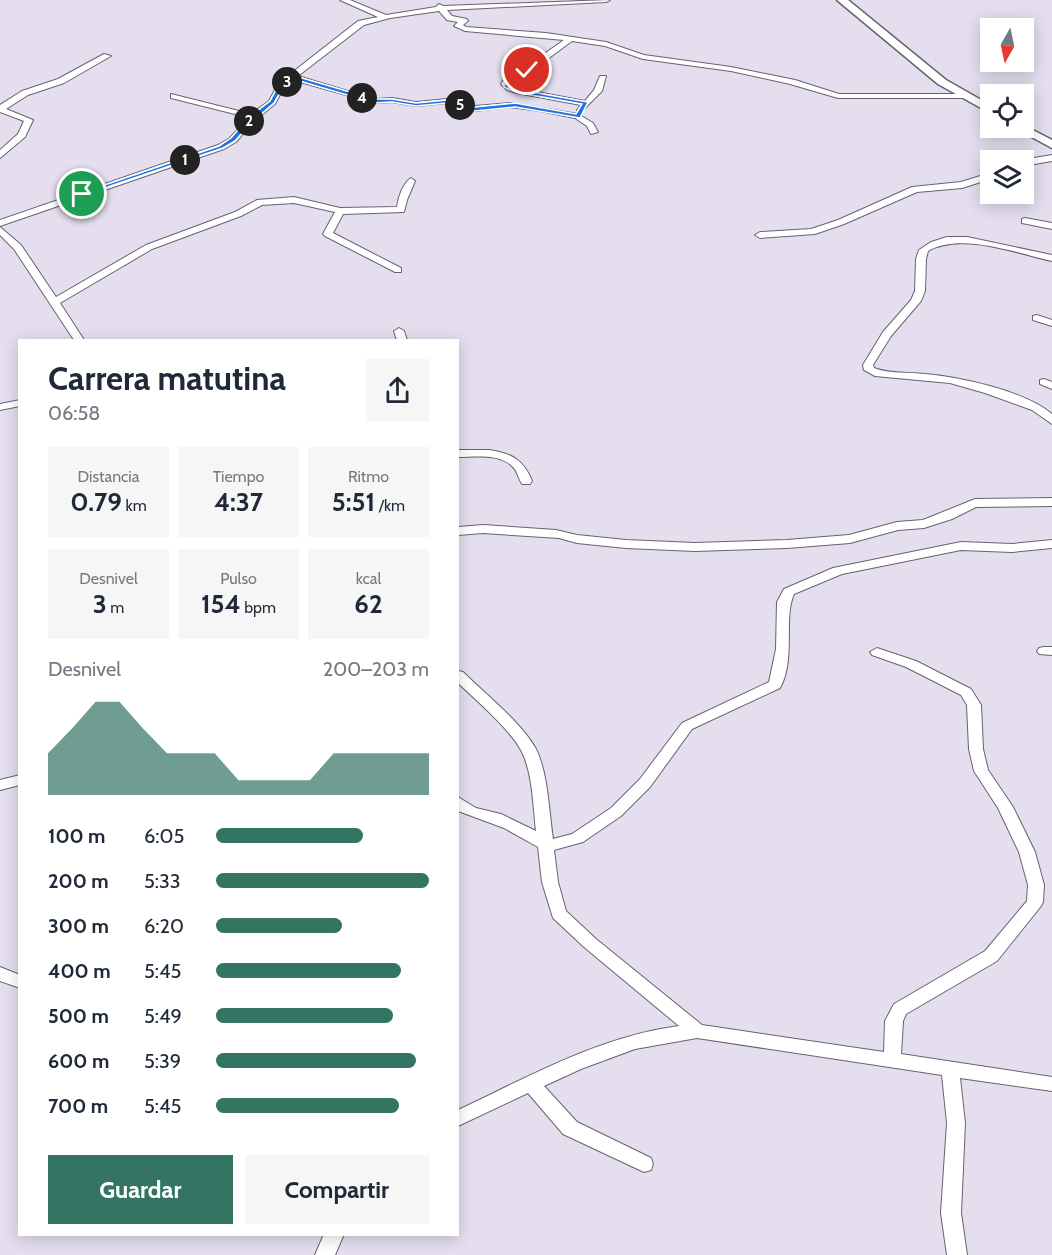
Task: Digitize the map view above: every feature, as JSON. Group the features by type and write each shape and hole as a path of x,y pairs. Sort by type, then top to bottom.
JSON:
{"main road":[{"path":"842,0 928,71 980,104"},
{"path":"1034,136 1052,146"}],"street":[{"path":"344,0 381,13"},
{"path":"0,223 221,147 233,140 257,114 272,102 280,88 292,77 361,23 381,13 439,6 606,0"},
{"path":"439,6 450,18 464,21 458,26 465,29 606,44 643,57 731,69 792,82 838,96 965,96"},
{"path":"570,39 527,70 509,78 505,84 520,91 585,103"},
{"path":"0,155 25,131 29,120 0,109 25,93 61,81 107,56"},
{"path":"292,77 374,101 392,100 416,104 447,101 475,109 515,105 578,116 590,125 594,132"},
{"path":"578,116 585,103 598,91 603,78"},
{"path":"174,96 229,111 257,114"},
{"path":"1034,161 1052,158"},
{"path":"760,235 812,232 841,222 915,189 962,185 980,179"},
{"path":"53,303 115,269 149,247 238,214 260,202 294,200 340,211 401,210 402,200 411,181"},
{"path":"340,211 328,234 398,270"},
{"path":"1025,220 1052,226"},
{"path":"0,230 18,246 78,339"},
{"path":"1052,258 967,240 947,240 934,244 924,250 921,259 920,291 916,301 886,334 868,365 869,370 875,373 952,381 996,393 1040,408 1048,413 1052,421"},
{"path":"1037,318 1052,323"},
{"path":"1,407 18,404"},
{"path":"459,454 507,456 520,465 526,481"},
{"path":"556,534 577,539 626,544 695,547 787,544 850,539 897,526 924,524 948,516 975,502 1052,502"},
{"path":"459,531 483,529 579,536"},
{"path":"547,846 577,838 616,812 645,783 687,726 775,686 783,649 784,602 789,592 838,571 961,546 1012,548 1052,544"},
{"path":"877,652 911,664 966,692 974,705 976,749 981,771 1005,807 1023,843 1036,885 1035,902 991,956 900,1009 894,1021 892,1060"},
{"path":"459,676 507,723 529,750 538,783 550,882 560,914 590,943 697,1031"},
{"path":"0,785 18,780"},
{"path":"459,803 463,809 494,817 532,835 547,846"},
{"path":"0,974 18,981"},
{"path":"459,1118 604,1052 642,1038 697,1031 1052,1084"},
{"path":"950,1069 956,1123 951,1213 957,1255"},
{"path":"532,1085 570,1128 644,1164"},
{"path":"325,1255 333,1236"}],"route":[{"path":"82,194 221,147 233,140 250,120 272,102 280,88 292,77 374,101 392,100 406,104 447,101 475,109 515,105 578,116 585,103 520,91 506,86 509,78 527,70"}]}
